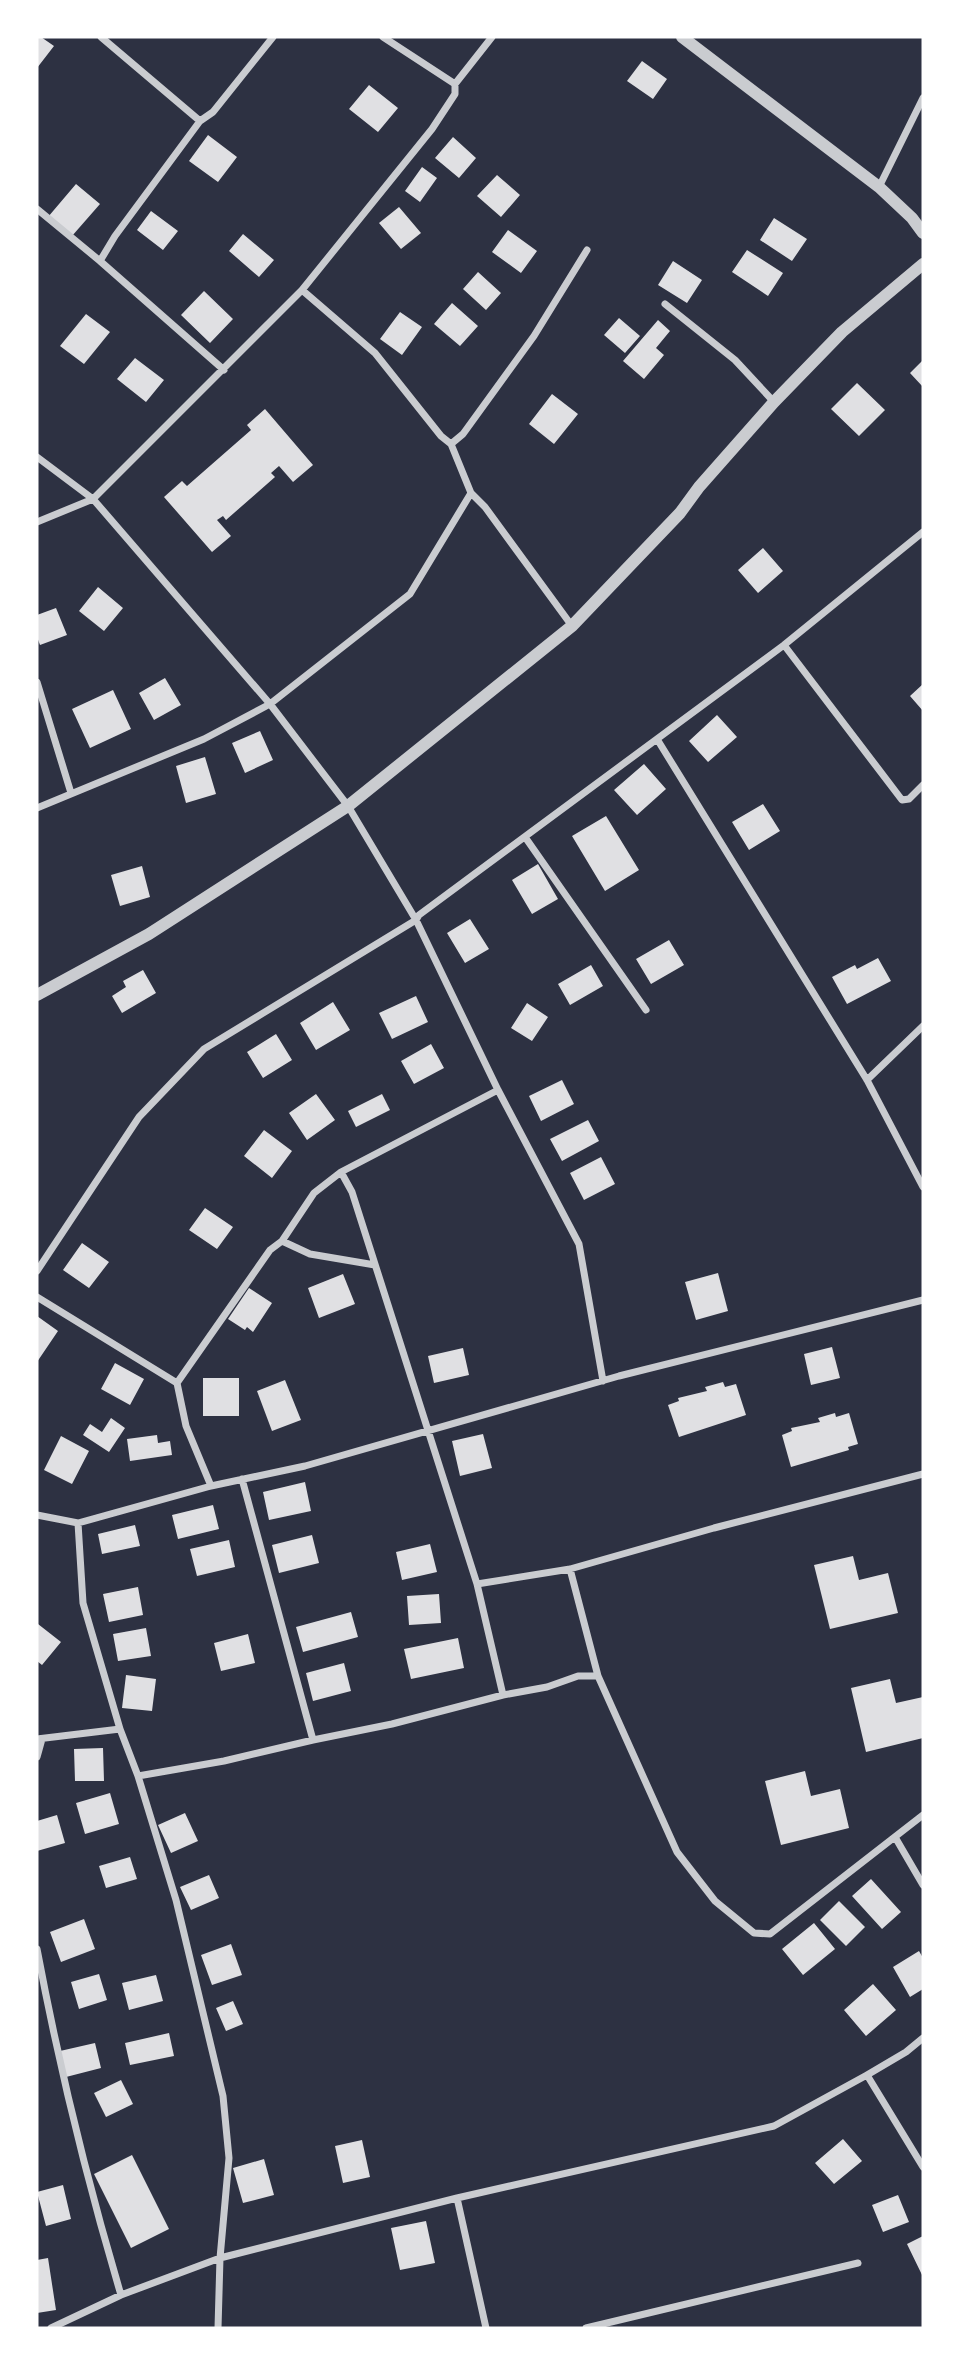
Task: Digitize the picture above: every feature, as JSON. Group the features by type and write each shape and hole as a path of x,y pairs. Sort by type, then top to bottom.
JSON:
{"street":[{"path":"101,37 200,121"},
{"path":"100,261 115,236 200,121 213,112 273,37"},
{"path":"383,37 455,84"},
{"path":"37,522 93,499 302,290 432,129 455,94 455,84 492,37"},
{"path":"681,37 878,187 912,218 923,233"},
{"path":"878,187 923,98"},
{"path":"37,209 224,370"},
{"path":"451,444 463,434 534,336 587,250"},
{"path":"37,995 149,934 348,806 572,626 680,513 699,487 774,402 842,332 923,264"},
{"path":"302,290 375,352 441,436 451,444 471,493 485,507 572,626"},
{"path":"665,304 735,360 774,402"},
{"path":"37,457 93,499 270,704 348,806 416,920 498,1090 579,1244 603,1381"},
{"path":"37,808 204,740 270,704 410,594 471,493"},
{"path":"37,1271 139,1117 204,1049 416,920 419,915 784,645 923,532"},
{"path":"784,645 902,800 909,799 923,785"},
{"path":"37,682 71,793"},
{"path":"657,739 867,1080 923,1187"},
{"path":"525,837 646,1010"},
{"path":"867,1080 923,1026"},
{"path":"177,1383 270,1250 282,1241 314,1193 341,1172 498,1090"},
{"path":"341,1172 352,1192 477,1584 503,1695"},
{"path":"282,1241 310,1254 375,1265"},
{"path":"37,1297 177,1383 186,1426 211,1486"},
{"path":"37,1515 78,1523 211,1486 305,1466 603,1381 923,1300"},
{"path":"477,1584 570,1569 714,1528 923,1474"},
{"path":"242,1479 313,1740"},
{"path":"78,1523 83,1603 120,1729 138,1776 176,1900 223,2096 229,2158 220,2258 218,2328"},
{"path":"570,1569 598,1676 677,1852 715,1901 754,1933 770,1934 923,1815"},
{"path":"138,1776 224,1762 392,1724 503,1695 547,1687 578,1676 598,1676"},
{"path":"37,1757 39,1739 120,1729"},
{"path":"895,1837 923,1885"},
{"path":"37,1949 55,2048 94,2203 121,2295"},
{"path":"51,2328 121,2295 220,2258 457,2197 774,2126 906,2052 923,2038"},
{"path":"867,2075 923,2167"},
{"path":"457,2197 486,2328"},
{"path":"586,2328 858,2263"}],"building":[{"path":"37,37 54,46 37,68"},
{"path":"642,61 667,79 653,99 627,81"},
{"path":"369,85 398,108 378,132 349,109"},
{"path":"208,135 237,157 218,182 189,161"},
{"path":"453,137 476,158 459,178 435,158"},
{"path":"422,167 437,178 420,202 405,191"},
{"path":"497,175 520,195 501,217 477,196"},
{"path":"76,184 100,204 72,236 48,217"},
{"path":"399,207 421,233 401,249 379,223"},
{"path":"151,211 178,231 163,250 137,230"},
{"path":"774,218 807,239 792,261 760,240"},
{"path":"508,230 537,251 521,273 492,252"},
{"path":"243,234 274,260 259,277 229,251"},
{"path":"747,250 783,273 768,296 732,272"},
{"path":"673,261 702,280 687,303 658,285"},
{"path":"478,272 501,293 486,310 463,289"},
{"path":"204,291 233,319 210,343 181,315"},
{"path":"452,303 478,326 460,346 434,324"},
{"path":"400,312 422,327 402,355 380,339"},
{"path":"86,314 110,332 84,364 60,346"},
{"path":"619,318 640,336 625,353 604,335"},
{"path":"658,320 670,331 656,348 664,355 644,379 623,361"},
{"path":"135,358 164,380 146,402 117,379"},
{"path":"923,360 923,387 910,373"},
{"path":"857,383 885,410 859,436 831,409"},
{"path":"552,394 578,414 554,444 529,424"},
{"path":"265,409 313,465 293,482 279,466 271,473 275,477 226,520 223,516 217,520 231,536 212,552 164,497 182,481 187,486 251,430 247,425"},
{"path":"763,548 783,571 758,593 738,570"},
{"path":"98,587 123,608 104,631 79,611"},
{"path":"56,608 67,635 40,645 37,637 37,615"},
{"path":"165,678 181,705 154,720 139,693"},
{"path":"923,684 923,711 910,696"},
{"path":"113,690 131,729 90,748 72,709"},
{"path":"717,715 737,737 708,762 689,741"},
{"path":"260,731 273,760 245,773 232,743"},
{"path":"205,757 216,794 186,803 176,766"},
{"path":"644,764 666,789 637,815 614,790"},
{"path":"763,804 780,831 749,850 732,822"},
{"path":"606,816 639,870 605,891 572,836"},
{"path":"538,864 558,899 532,914 512,880"},
{"path":"142,866 150,897 120,906 111,875"},
{"path":"470,919 489,949 465,963 447,933"},
{"path":"669,940 684,965 651,984 636,959"},
{"path":"878,958 891,981 847,1004 832,977 855,965 857,969"},
{"path":"591,965 603,986 570,1005 558,984"},
{"path":"143,970 156,993 122,1013 112,996 126,987 123,981"},
{"path":"416,996 428,1022 392,1039 379,1013"},
{"path":"333,1002 350,1030 316,1050 300,1023"},
{"path":"527,1003 548,1017 532,1041 511,1028"},
{"path":"276,1034 292,1060 263,1078 247,1052"},
{"path":"431,1044 444,1068 414,1084 401,1061"},
{"path":"562,1080 574,1104 541,1121 529,1096"},
{"path":"316,1094 335,1120 307,1140 289,1113"},
{"path":"382,1094 390,1110 356,1127 348,1111"},
{"path":"588,1120 599,1141 562,1161 550,1139"},
{"path":"264,1130 292,1151 272,1178 244,1156"},
{"path":"601,1157 615,1184 584,1200 570,1173"},
{"path":"205,1208 233,1227 217,1249 189,1230"},
{"path":"82,1243 109,1262 89,1288 63,1270"},
{"path":"718,1273 728,1311 696,1320 685,1282"},
{"path":"343,1274 355,1304 319,1318 308,1288"},
{"path":"249,1288 272,1303 253,1332 228,1319"},
{"path":"37,1316 58,1331 37,1362"},
{"path":"832,1347 840,1378 811,1385 804,1354"},
{"path":"463,1348 469,1375 434,1383 428,1356"},
{"path":"115,1363 144,1379 130,1405 101,1389"},
{"path":"203,1378 239,1378 239,1416 203,1416"},
{"path":"285,1380 301,1420 272,1431 257,1391"},
{"path":"723,1382 725,1387 736,1384 746,1415 679,1437 668,1405 679,1401 678,1398 707,1391 705,1387"},
{"path":"835,1413 836,1417 849,1413 858,1444 848,1447 849,1450 791,1467 782,1435 792,1431 791,1428 820,1422 818,1418"},
{"path":"111,1418 125,1428 109,1452 83,1435 90,1424 102,1432"},
{"path":"483,1434 492,1468 460,1476 452,1441"},
{"path":"157,1435 158,1443 170,1441 172,1455 130,1461 127,1439"},
{"path":"61,1436 89,1451 72,1484 44,1470"},
{"path":"305,1482 311,1511 269,1520 263,1492"},
{"path":"213,1505 219,1529 178,1539 172,1515"},
{"path":"135,1525 140,1546 102,1554 98,1534"},
{"path":"312,1535 319,1563 279,1573 272,1545"},
{"path":"229,1540 235,1567 197,1576 190,1549"},
{"path":"430,1544 437,1572 402,1580 396,1552"},
{"path":"853,1556 859,1580 888,1573 898,1613 830,1629 814,1565"},
{"path":"138,1587 143,1615 109,1622 103,1594"},
{"path":"439,1594 441,1623 409,1625 407,1596"},
{"path":"351,1612 358,1637 303,1652 296,1627"},
{"path":"38,1624 61,1642 42,1665 37,1661"},
{"path":"146,1628 151,1656 118,1661 113,1634"},
{"path":"248,1634 255,1663 221,1671 214,1643"},
{"path":"458,1638 464,1668 411,1679 404,1649"},
{"path":"344,1663 351,1691 313,1701 306,1673"},
{"path":"126,1675 156,1679 152,1711 122,1708"},
{"path":"890,1679 896,1703 923,1697 923,1738 866,1752 851,1688"},
{"path":"103,1748 104,1781 75,1781 74,1749"},
{"path":"805,1771 811,1796 840,1789 849,1828 781,1845 765,1781"},
{"path":"110,1793 119,1824 85,1834 76,1803"},
{"path":"185,1813 198,1841 171,1853 158,1825"},
{"path":"57,1815 65,1843 37,1851 37,1821"},
{"path":"130,1857 137,1879 106,1888 99,1866"},
{"path":"209,1875 219,1898 191,1910 180,1887"},
{"path":"871,1879 901,1912 882,1929 852,1896"},
{"path":"839,1901 865,1927 846,1946 820,1920"},
{"path":"84,1919 95,1949 61,1962 50,1932"},
{"path":"814,1923 835,1949 803,1975 782,1949"},
{"path":"231,1944 242,1975 212,1985 201,1955"},
{"path":"919,1951 923,1958 923,1989 910,1997 893,1967"},
{"path":"99,1974 107,2000 79,2009 71,1982"},
{"path":"156,1975 163,2001 129,2010 122,1983"},
{"path":"873,1984 896,2010 866,2036 844,2010"},
{"path":"233,2001 243,2024 226,2031 216,2008"},
{"path":"169,2033 174,2056 130,2065 125,2043"},
{"path":"95,2043 101,2068 66,2077 60,2051"},
{"path":"121,2080 133,2104 106,2117 94,2093"},
{"path":"843,2139 862,2161 834,2184 815,2163"},
{"path":"362,2140 370,2177 343,2183 335,2146"},
{"path":"132,2155 169,2229 131,2248 94,2174"},
{"path":"264,2159 274,2195 243,2203 233,2168"},
{"path":"63,2185 71,2219 46,2226 37,2192"},
{"path":"898,2195 909,2222 883,2232 872,2205"},
{"path":"426,2221 435,2263 400,2270 391,2228"},
{"path":"923,2236 923,2277 907,2244"},
{"path":"48,2258 56,2310 37,2313 37,2260"}]}
